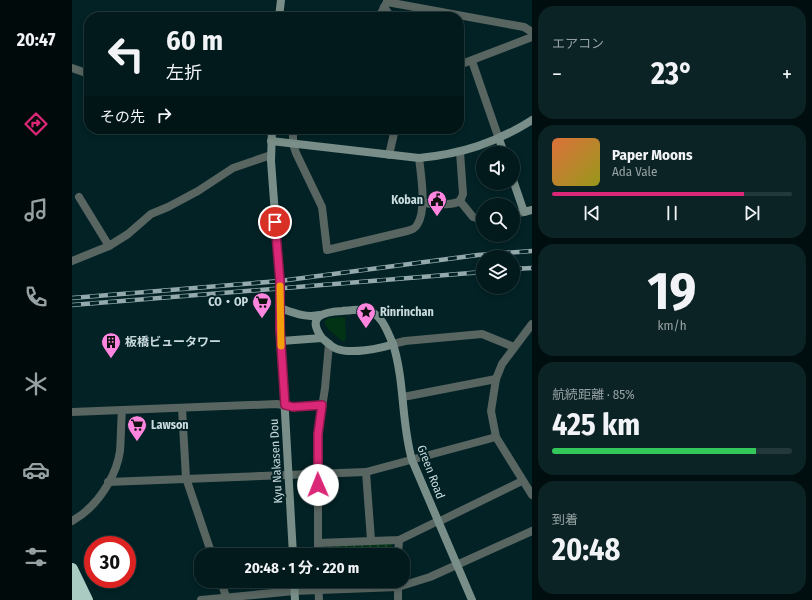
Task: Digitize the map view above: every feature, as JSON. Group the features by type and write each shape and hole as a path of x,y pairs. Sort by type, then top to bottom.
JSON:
{"highway":[{"path":"72,569 87,600"},
{"path":"72,584 78,600"},
{"path":"72,588 78,600"}],"street":[{"path":"280,12 281,0"},
{"path":"381,12 386,3 438,12"},
{"path":"464,17 524,27 532,32"},
{"path":"464,63 532,37"},
{"path":"472,61 502,146"},
{"path":"72,68 84,72"},
{"path":"271,141 419,158 437,157 478,147 499,138 532,120"},
{"name":"Kyu Nakasen Dou","path":"272,134 271,155 280,281 281,341 293,548"},
{"path":"293,134 293,144 322,207 327,250 411,230 417,225 423,202 419,158"},
{"path":"389,155 394,134"},
{"path":"423,202 429,205 456,202 460,200 463,194 460,152"},
{"path":"72,260 109,246 128,234 151,214 198,191 233,168 271,155"},
{"path":"518,190 528,211"},
{"path":"79,197 109,246"},
{"path":"460,200 473,217 476,218"},
{"name":"Green Road","path":"280,308 302,316 320,315 330,312 368,310 378,315 382,319 393,344 400,368 408,447 412,460 472,600"},
{"path":"320,315 316,320 317,332 322,338 338,350 348,351 384,348 393,344 405,342 482,334 514,347"},
{"path":"532,324 502,364 496,379 491,411 496,437 532,495"},
{"path":"281,341 322,338"},
{"path":"318,548 318,434 325,388 329,344"},
{"path":"403,397 496,379"},
{"path":"72,412 277,404 293,407 322,405"},
{"path":"182,408 186,478 210,548"},
{"path":"72,521 85,512 98,498 115,468 120,452 122,410"},
{"path":"108,482 366,472 496,437"},
{"path":"366,472 371,540"},
{"path":"318,543 399,540 522,481"},
{"path":"410,581 430,577 532,531"},
{"path":"398,548 399,540"},
{"path":"223,588 226,598"},
{"path":"201,600 294,591 345,588"},
{"path":"398,588 398,600"},
{"path":"318,590 319,600"},
{"path":"294,591 295,600"}],"green space":[{"path":"345,317 346,338 345,341 342,341 328,329 324,322 328,318"},
{"path":"390,544 393,548 324,548 325,546"}],"railway":[{"path":"72,298 280,281 478,255 532,251"},
{"path":"520,269 532,268"},
{"path":"72,305 476,273"}],"slow traffic":[{"path":"280,286 281,346"}],"place":[{"name":"Koban","path":"437,217"},
{"name":"CO・OP","path":"262,319"},
{"name":"Rinrinchan","path":"366,329"},
{"name":"板橋ビュータワー","path":"111,359"},
{"name":"Lawson","path":"137,442"}],"route":[{"path":"275,222 280,281 280,329 285,405 293,407 322,405 318,434 318,485"}]}
